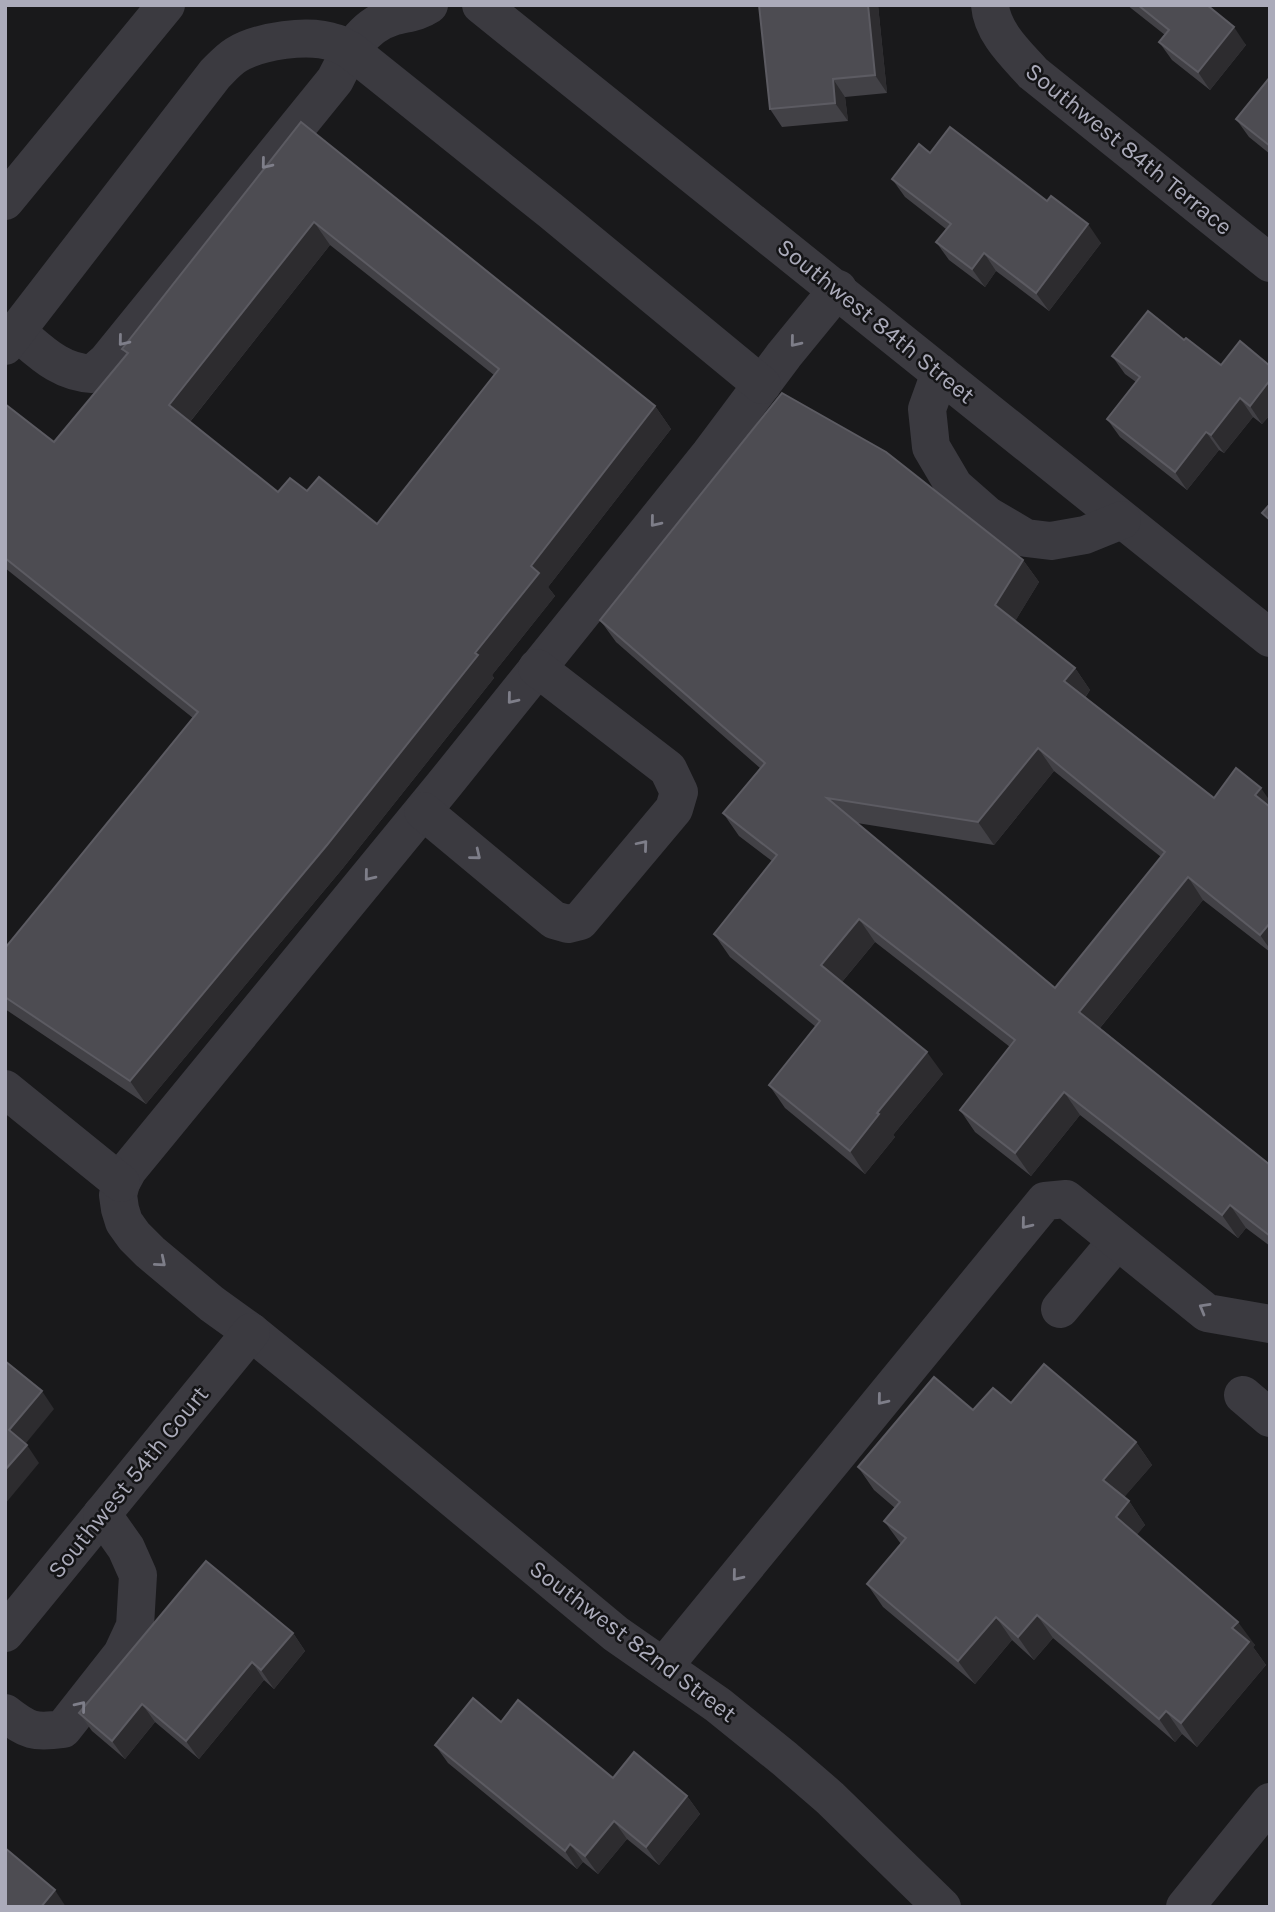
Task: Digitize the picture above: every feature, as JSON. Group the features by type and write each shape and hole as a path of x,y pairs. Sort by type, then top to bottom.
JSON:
{"street":[{"path":"5,201 166,5"},
{"path":"429,5 421,11 374,23 350,51 335,80 107,361 92,374 75,373 11,339 215,74 236,55 249,49 300,37 334,42 350,51 551,211 762,385"},
{"name":"Southwest 84th Street","path":"481,5 1270,638"},
{"name":"Southwest 84th Terrace","path":"993,16 1012,50 1056,93 1270,263"},
{"path":"5,1089 121,1183 128,1170 423,811 701,465 838,289"},
{"path":"940,373 927,409 931,447 954,486 987,515 1026,538 1051,541 1085,535 1122,520"},
{"path":"423,811 554,920 569,924 580,921 674,809 679,792 668,769 537,668"},
{"name":"Southwest 82nd Street","path":"121,1183 118,1195 124,1222 134,1237 150,1252 212,1304 251,1332 616,1634 718,1705 785,1759 830,1798 942,1907"},
{"path":"664,1666 1045,1201 1066,1199 1207,1313 1270,1324"},
{"path":"1060,1309 1118,1241"},
{"name":"Southwest 54th Court","path":"5,1633 251,1332"},
{"path":"5,1713 20,1725 41,1732 63,1729 122,1654 135,1626 138,1575 126,1548 102,1514"},
{"path":"1185,1907 1270,1802"}],"building":[{"path":"759,5 868,5 875,75 833,79 835,103 770,109"},
{"path":"1138,5 1207,5 1234,27 1198,72 1159,42 1169,30"},
{"path":"1270,77 1270,146 1236,119"},
{"path":"301,122 655,406 531,566 539,573 475,653 478,655 327,845 130,1081 5,997 5,948 198,712 5,558 5,404 54,442 128,353 122,349","holes":["314,222 499,369 377,524 319,477 307,491 290,478 278,492 169,405"]},
{"path":"950,127 1047,201 1051,196 1088,224 1036,293 984,253 972,269 936,242 951,224 892,179 919,144 930,153"},
{"path":"1148,311 1221,365 1240,341 1270,366 1270,380 1250,406 1240,398 1211,435 1206,432 1175,472 1107,419 1140,377 1112,356"},
{"path":"782,393 886,452 1023,560 995,605 1075,668 1064,681 1214,798 1236,768 1261,788 1255,795 1270,807 1270,923 1260,935 1188,877 1079,1012 1270,1165 1270,1236 1230,1205 1222,1215 1064,1092 1015,1153 960,1110 1015,1040 859,919 821,965 927,1052 850,1151 769,1085 820,1021 714,934 777,855 723,813 765,763 600,620","holes":["1038,748 1165,852 1055,988 827,798 978,822"]},
{"path":"1270,504 1270,520 1262,513"},
{"path":"5,1361 42,1391 9,1430 27,1445 5,1470"},
{"path":"1044,1364 1136,1442 1103,1480 1129,1501 1116,1517 1238,1622 1232,1628 1249,1642 1181,1723 1166,1711 1159,1719 1037,1615 1018,1637 996,1617 958,1661 867,1584 906,1538 884,1521 900,1502 858,1467 934,1377 973,1410 993,1388 1011,1403"},
{"path":"206,1561 293,1633 261,1670 252,1662 186,1741 142,1704 112,1741 79,1713"},
{"path":"473,1698 501,1722 518,1700 613,1778 634,1752 687,1796 646,1847 614,1821 585,1856 570,1844 565,1851 435,1745"},
{"path":"5,1848 55,1890 41,1907 5,1907"}]}
